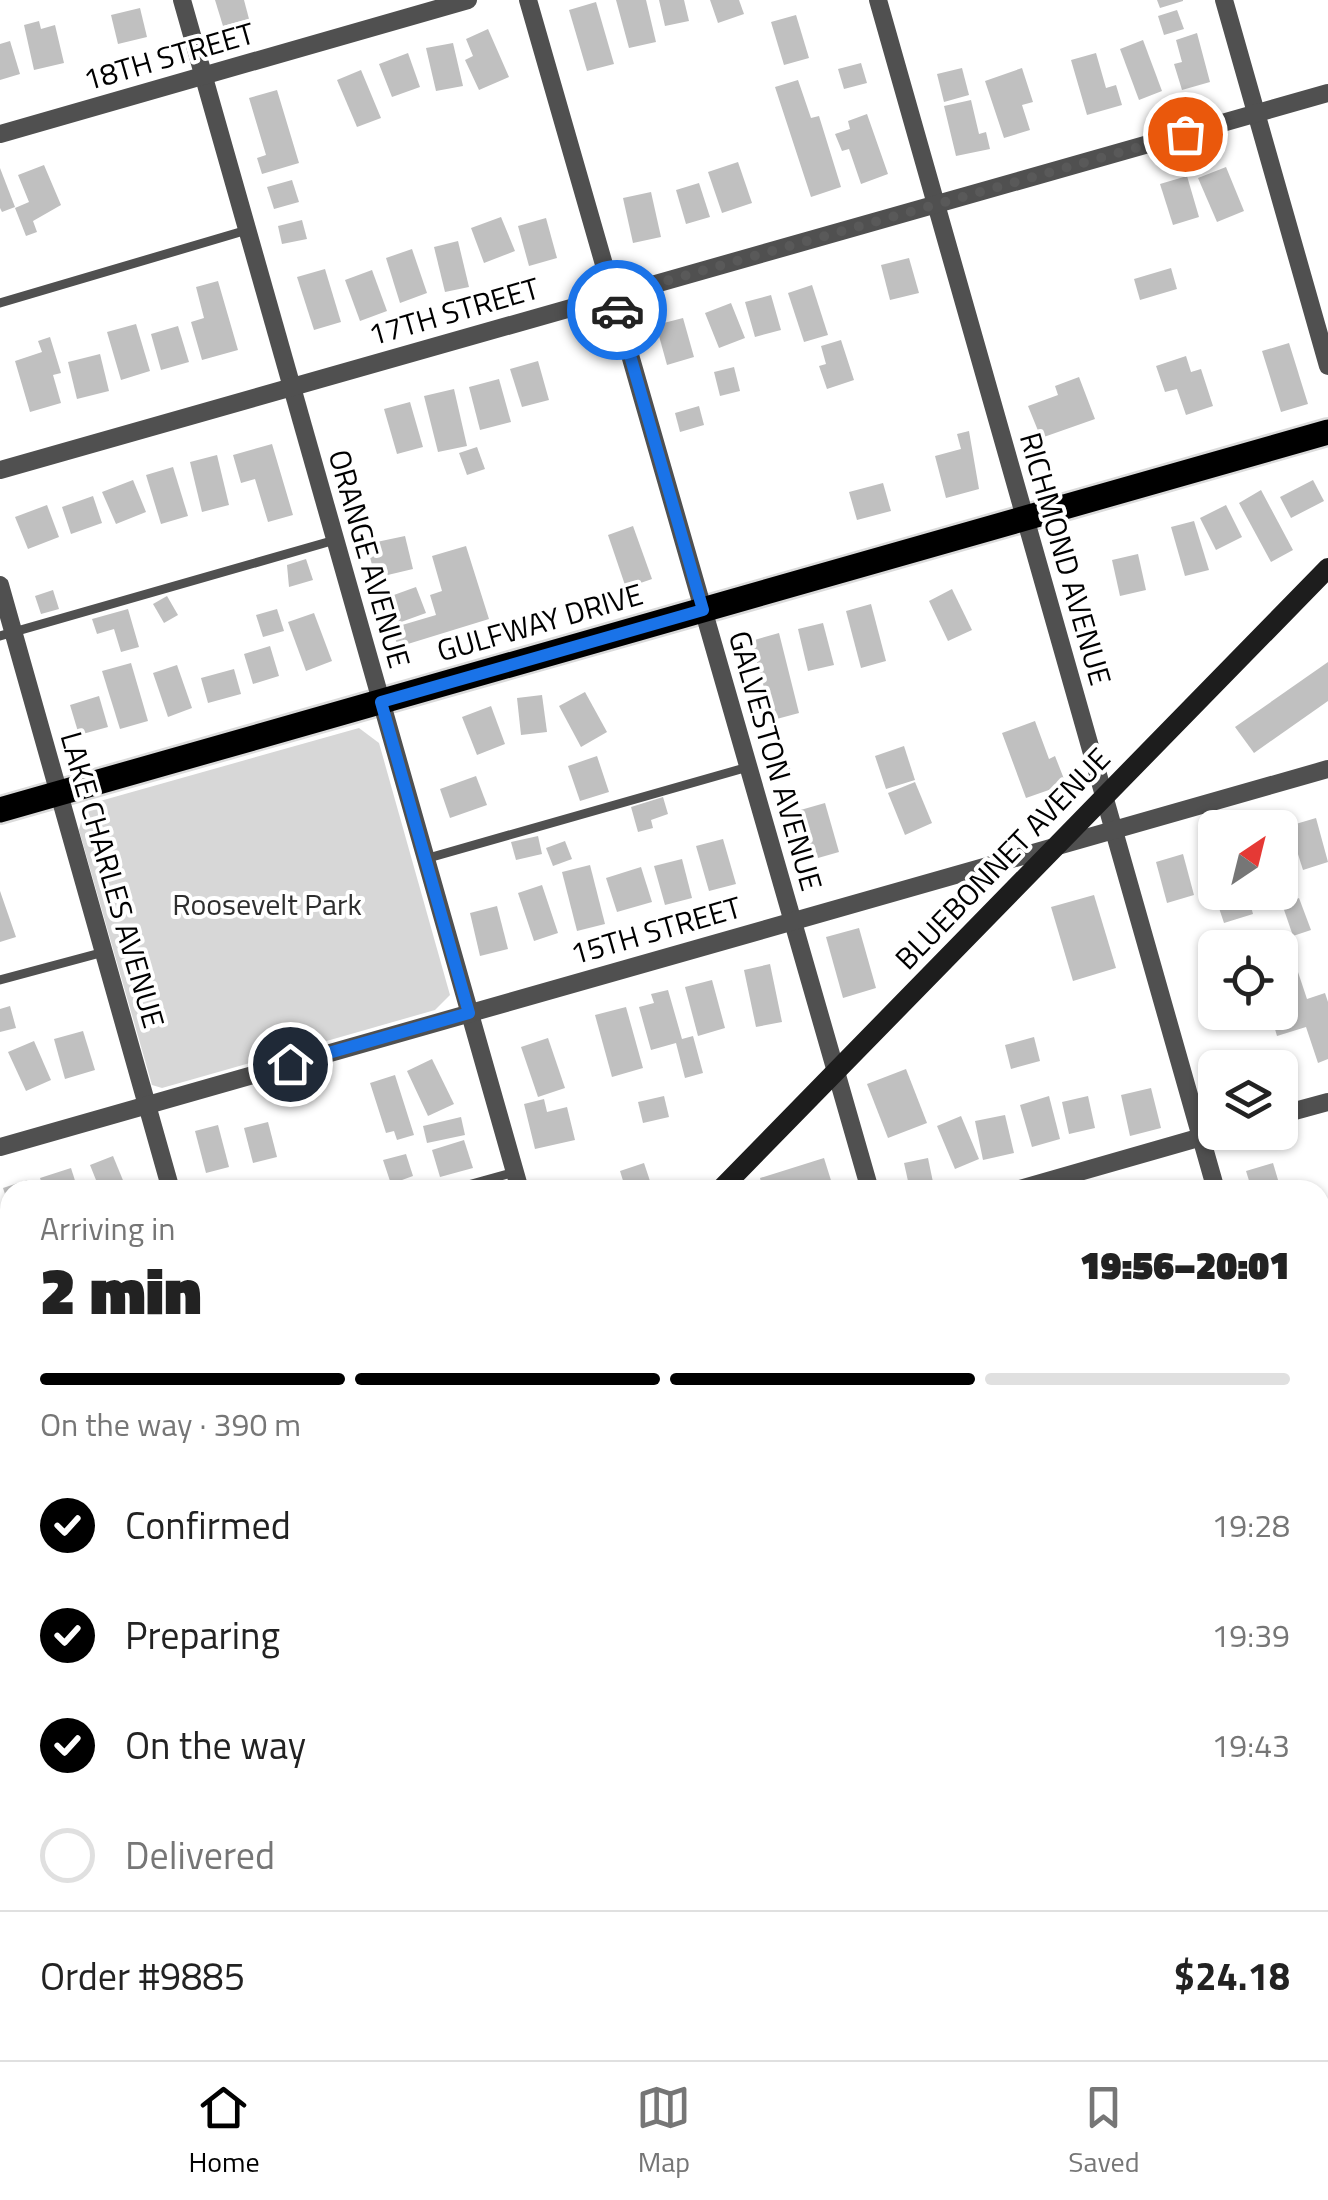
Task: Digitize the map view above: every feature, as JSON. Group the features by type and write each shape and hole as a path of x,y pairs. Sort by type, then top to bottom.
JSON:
{"main road":[{"name":"GULFWAY DRIVE","path":"0,810 1328,432"}],"street":[{"name":"ORANGE AVENUE","path":"182,0 518,1180"},
{"name":"18TH STREET","path":"0,134 468,0"},
{"name":"GALVESTON AVENUE","path":"528,0 867,1180"},
{"name":"RICHMOND AVENUE","path":"878,0 1113,831 1198,1097"},
{"path":"1224,0 1328,366"},
{"name":"17TH STREET","path":"0,470 1328,93"},
{"name":"BLUEBONNET AVENUE","path":"730,1180 1328,568"},
{"name":"LAKE CHARLES AVENUE","path":"0,585 7,634 60,792 169,1180"},
{"name":"15TH STREET","path":"0,1147 1328,769"},
{"path":"1298,1110 1328,1102"},
{"path":"1051,1180 1198,1138"},
{"name":"RICHMOND AVENUE","path":"1212,1150 1215,1180"}],"lane":[{"path":"0,303 248,230"},
{"path":"7,634 335,540"},
{"path":"425,860 748,767"},
{"path":"0,980 104,952"}],"green space":[{"name":"Roosevelt Park","path":"359,728 379,743 450,995 435,1010 162,1088 152,1085 79,830 84,811 93,803"}],"building":[{"path":"215,0 244,0 249,19 223,26"},
{"path":"616,0 646,0 656,42 629,48"},
{"path":"659,0 684,0 689,21 665,26"},
{"path":"710,0 739,0 744,14 718,23"},
{"path":"1157,0 1183,0 1183,1 1160,8"},
{"path":"596,2 614,64 587,71 569,10"},
{"path":"140,8 147,37 118,44 111,15"},
{"path":"1177,10 1184,29 1164,35 1158,16"},
{"path":"796,15 809,58 784,65 771,22"},
{"path":"39,21 41,29 55,25 64,63 34,70 24,25"},
{"path":"488,29 509,77 479,90 465,60 473,56 466,39"},
{"path":"1197,33 1210,82 1182,90 1174,64 1182,62 1176,40"},
{"path":"1143,40 1162,91 1139,100 1120,49"},
{"path":"10,41 20,74 0,80 0,44"},
{"path":"453,43 463,86 436,91 426,48"},
{"path":"408,53 420,87 392,97 379,64"},
{"path":"1096,53 1106,88 1116,85 1122,105 1087,115 1071,60"},
{"path":"861,63 867,83 844,89 838,69"},
{"path":"962,68 969,95 944,102 937,74"},
{"path":"1022,68 1033,102 1022,105 1030,130 1004,138 985,81"},
{"path":"361,70 381,118 357,127 337,80"},
{"path":"798,80 811,118 819,116 841,187 811,197 775,87"},
{"path":"277,90 299,163 262,174 257,158 266,155 249,98"},
{"path":"971,100 979,134 986,132 990,149 956,156 944,106"},
{"path":"867,114 888,174 861,184 849,149 842,151 835,134 850,129 848,121"},
{"path":"738,162 752,203 722,213 708,172"},
{"path":"44,165 61,205 33,221 37,232 26,236 15,208 29,202 18,175"},
{"path":"1226,167 1244,211 1217,222 1198,178"},
{"path":"0,168 15,207 2,212 0,208"},
{"path":"1187,176 1199,217 1173,225 1160,184"},
{"path":"292,180 299,202 274,209 267,187"},
{"path":"699,183 710,217 686,224 676,190"},
{"path":"651,192 661,237 633,243 623,198"},
{"path":"501,217 515,251 484,263 471,228"},
{"path":"546,218 557,258 529,266 518,226"},
{"path":"302,220 307,239 282,244 278,226"},
{"path":"458,241 469,287 445,292 434,247"},
{"path":"412,249 427,293 400,303 386,258"},
{"path":"909,258 919,293 890,300 881,265"},
{"path":"1171,268 1177,289 1140,300 1134,279"},
{"path":"325,269 341,322 314,330 297,277"},
{"path":"372,270 387,311 360,321 345,280"},
{"path":"218,281 238,350 202,360 191,322 204,318 196,287"},
{"path":"812,285 828,335 804,342 788,293"},
{"path":"771,295 781,330 755,337 745,302"},
{"path":"731,303 745,338 719,348 705,313"},
{"path":"683,318 694,357 667,365 656,325"},
{"path":"136,324 150,371 121,380 107,332"},
{"path":"178,326 189,362 161,370 151,334"},
{"path":"50,337 61,373 53,375 61,403 30,412 15,361 42,352 38,341"},
{"path":"841,340 854,380 827,389 819,366 826,364 821,346"},
{"path":"1289,343 1308,404 1281,412 1262,351"},
{"path":"100,354 109,391 77,399 68,362"},
{"path":"1186,356 1191,372 1201,369 1213,406 1186,415 1177,389 1165,392 1156,366"},
{"path":"538,361 549,400 522,407 510,369"},
{"path":"734,367 740,391 720,396 714,372"},
{"path":"1079,377 1095,419 1041,438 1028,406 1058,395 1055,386"},
{"path":"499,379 511,422 480,430 469,387"},
{"path":"454,389 467,446 438,452 424,396"},
{"path":"410,402 423,447 397,454 384,409"},
{"path":"699,406 704,425 680,432 675,413"},
{"path":"969,431 979,489 946,498 935,456 961,449 957,434"},
{"path":"272,444 293,515 268,522 255,479 241,483 233,455"},
{"path":"477,447 485,469 467,475 459,453"},
{"path":"217,455 229,505 202,512 190,462"},
{"path":"173,467 188,516 161,524 146,475"},
{"path":"133,480 146,512 116,524 102,492"},
{"path":"1313,480 1324,501 1291,518 1280,497"},
{"path":"883,483 891,511 857,520 849,492"},
{"path":"1261,490 1293,550 1271,562 1239,503"},
{"path":"93,496 102,523 71,534 62,507"},
{"path":"47,505 59,537 28,549 15,517"},
{"path":"1226,505 1242,537 1216,550 1200,518"},
{"path":"1194,521 1209,570 1185,576 1171,527"},
{"path":"633,526 652,579 626,588 608,535"},
{"path":"405,536 413,569 375,578 367,544"},
{"path":"466,546 489,619 398,647 392,628 436,615 430,595 442,591 432,556"},
{"path":"1138,554 1146,590 1120,596 1112,560"},
{"path":"306,559 313,580 289,587 287,565"},
{"path":"416,587 426,613 390,626 380,600"},
{"path":"952,589 972,630 948,641 929,601"},
{"path":"53,590 59,609 41,614 35,596"},
{"path":"167,596 178,615 164,623 153,604"},
{"path":"871,604 886,661 861,668 846,611"},
{"path":"128,609 139,647 121,652 114,629 97,634 92,619"},
{"path":"277,609 284,631 263,637 256,615"},
{"path":"314,613 332,661 306,671 288,622"},
{"path":"823,623 834,665 808,671 798,629"},
{"path":"779,633 799,713 773,720 751,641"},
{"path":"270,646 279,676 253,684 244,654"},
{"path":"1328,662 1328,701 1254,753 1235,727"},
{"path":"131,663 148,721 120,729 102,671"},
{"path":"177,665 192,708 168,717 153,673"},
{"path":"234,669 241,694 208,703 201,678"},
{"path":"585,692 607,732 581,747 559,706"},
{"path":"542,695 547,732 521,735 517,698"},
{"path":"99,696 108,727 79,735 70,705"},
{"path":"491,706 505,744 477,755 462,717"},
{"path":"1035,721 1049,759 1055,756 1066,784 1026,798 1002,733"},
{"path":"904,746 915,780 886,789 875,756"},
{"path":"597,756 609,792 580,801 568,766"},
{"path":"788,759 792,777 776,781 771,764"},
{"path":"476,776 487,805 450,818 440,789"},
{"path":"915,782 932,823 905,835 888,793"},
{"path":"663,797 668,814 651,820 653,828 638,832 631,807"},
{"path":"825,803 839,852 811,860 797,811"},
{"path":"1316,818 1328,862 1303,870 1298,854 1298,823"},
{"path":"538,836 542,854 516,860 511,842"},
{"path":"723,839 736,884 709,891 696,846"},
{"path":"565,841 572,859 553,866 546,848"},
{"path":"1183,854 1194,895 1167,903 1156,862"},
{"path":"682,859 692,898 665,905 654,866"},
{"path":"590,865 605,924 577,931 562,872"},
{"path":"641,867 652,902 617,912 606,878"},
{"path":"542,885 558,933 534,941 518,893"},
{"path":"0,891 16,937 0,942"},
{"path":"1094,895 1116,968 1073,981 1051,907"},
{"path":"1298,898 1311,930 1298,934 1298,930 1291,930 1284,910 1298,910"},
{"path":"497,906 508,949 480,956 470,913"},
{"path":"1220,910 1252,910 1253,914 1224,923"},
{"path":"859,928 876,988 843,998 826,937"},
{"path":"770,964 782,1022 756,1027 744,970"},
{"path":"1298,972 1307,999 1325,993 1328,1059 1318,1063 1306,1027 1298,1029"},
{"path":"712,980 725,1028 698,1036 685,987"},
{"path":"668,990 682,1039 693,1036 703,1073 685,1078 676,1043 651,1050 639,1007 654,1003 651,994"},
{"path":"10,1006 16,1028 0,1032 0,1009"},
{"path":"626,1007 643,1068 612,1077 595,1015"},
{"path":"1275,1030 1296,1030 1277,1036"},
{"path":"83,1031 95,1070 65,1079 54,1039"},
{"path":"1034,1037 1040,1061 1011,1069 1005,1045"},
{"path":"548,1038 565,1088 538,1097 521,1047"},
{"path":"34,1041 51,1080 26,1091 8,1052"},
{"path":"432,1059 454,1104 428,1116 407,1071"},
{"path":"906,1069 927,1123 888,1138 867,1084"},
{"path":"395,1075 414,1135 397,1140 394,1131 386,1133 370,1083"},
{"path":"1151,1088 1161,1128 1130,1136 1121,1095"},
{"path":"664,1096 669,1117 643,1123 638,1102"},
{"path":"1049,1096 1060,1139 1032,1147 1020,1105"},
{"path":"1088,1096 1095,1128 1069,1134 1062,1102"},
{"path":"544,1099 547,1112 567,1107 575,1140 535,1149 524,1104"},
{"path":"1005,1115 1014,1153 983,1160 975,1121"},
{"path":"961,1116 979,1159 955,1169 937,1126"},
{"path":"461,1117 465,1135 427,1143 423,1126"},
{"path":"268,1122 277,1157 253,1163 244,1128"},
{"path":"218,1125 229,1167 206,1173 195,1131"},
{"path":"464,1140 473,1168 440,1177 432,1150"},
{"path":"406,1154 413,1176 390,1180 383,1160"},
{"path":"113,1156 123,1180 96,1180 90,1165"},
{"path":"824,1158 831,1180 760,1180"},
{"path":"928,1158 933,1180 908,1180 904,1163"},
{"path":"644,1163 650,1180 623,1180 620,1171"},
{"path":"1273,1163 1278,1180 1249,1180 1246,1171"},
{"path":"71,1168 75,1180 41,1180"}],"way so far":[{"path":"617,310 613,296 1185,134"}],"route":[{"path":"290,1064 469,1013 381,702 703,610 617,310"}]}
